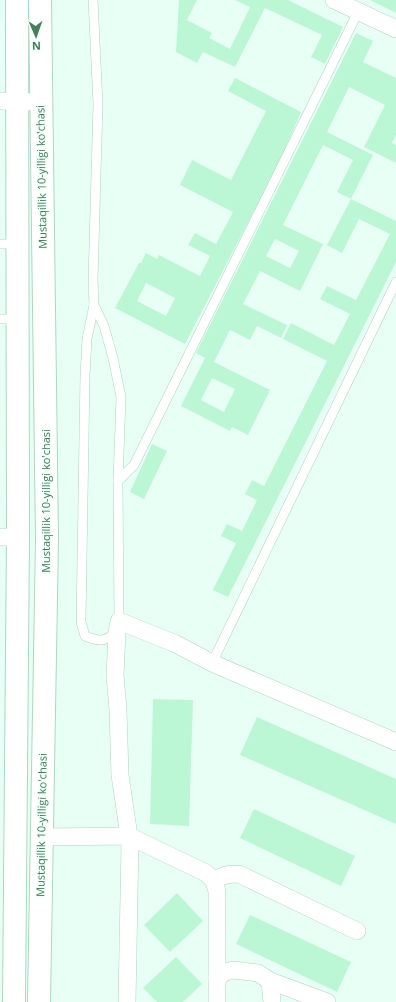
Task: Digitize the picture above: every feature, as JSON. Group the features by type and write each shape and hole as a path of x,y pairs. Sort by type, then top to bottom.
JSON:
{"main road":[{"path":"14,1002 9,537 8,101 16,0"},
{"name":"Mustaqillik 10-yilligi ko'chasi","path":"39,1002 47,539 40,102 40,0"}],"street":[{"path":"334,0 360,6 396,29"},
{"path":"8,101 40,102"},
{"path":"127,1002 130,843 120,775 118,710 115,675 118,627 176,644 212,663 396,742"},
{"path":"41,837 129,836 206,873 214,881 217,891 217,1002"},
{"path":"214,881 220,876 226,874 239,874 357,931"},
{"path":"217,978 225,972 234,970 258,973 270,981 326,1002"},
{"path":"270,981 272,1002"}],"lane":[{"path":"93,0 98,104 93,280 94,305 87,339 84,375 81,622 85,636 98,641 109,638 118,627 118,481 121,397 108,339 104,326 94,305"},
{"path":"118,481 134,465 360,6"},
{"path":"212,663 396,282"}],"building":[{"path":"179,0 197,0 187,20 212,33 209,38 230,49 250,7 235,0 288,0 343,27 325,64 311,57 322,35 265,8 235,67 203,52 197,63 176,52"},
{"path":"370,0 396,0 396,13"},
{"path":"356,33 373,41 363,62 396,78 396,135 392,143 396,145 396,163 364,147 385,105 349,87 327,132 373,155 351,199 337,192 353,160 323,145 283,225 323,244 300,291 260,271 243,304 287,325 281,338 257,326 250,340 230,330 214,362 270,390 248,435 232,427 230,431 181,406 205,358 196,353","holes":["275,239 299,251 290,268 266,256","212,378 235,389 224,412 201,400"]},
{"path":"235,78 301,112 280,161 185,344 115,308 146,253 157,259 159,255 200,276 210,256 188,245 195,233 216,244 233,212 180,185 192,160 231,180 266,111 228,91","holes":["146,283 175,298 166,316 137,301"]},
{"path":"351,199 396,221 396,262 228,597 213,590 236,543 221,536 227,524 242,531 257,500 245,494 252,480 264,486 327,361 283,339 291,323 334,345 350,314 320,299 327,286 356,300 390,234 359,219 342,253 327,245"},
{"path":"152,444 167,451 144,499 130,492"},
{"path":"153,699 193,700 189,826 150,824"},
{"path":"257,717 396,779 396,824 240,755"},
{"path":"254,809 355,856 341,886 240,838"},
{"path":"177,893 203,921 170,952 144,925"},
{"path":"250,915 351,962 337,992 236,944"},
{"path":"176,957 202,984 183,1002 157,1002 143,988"}]}
